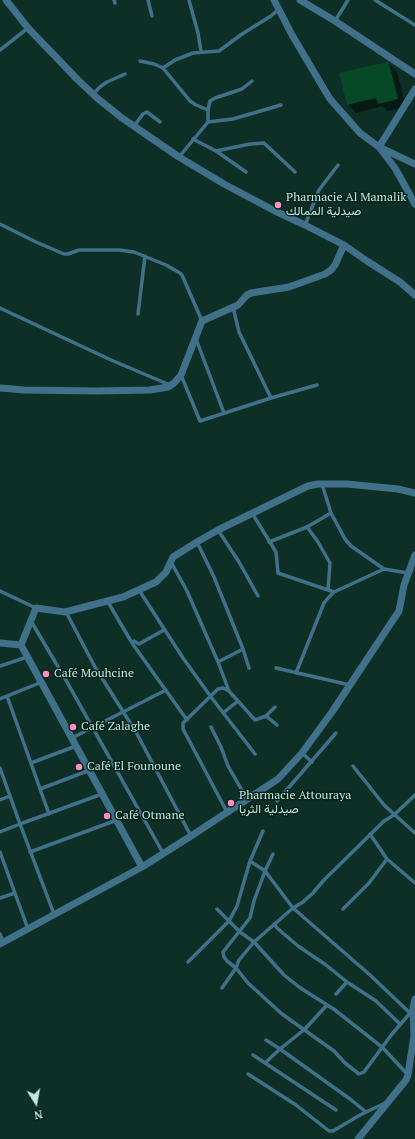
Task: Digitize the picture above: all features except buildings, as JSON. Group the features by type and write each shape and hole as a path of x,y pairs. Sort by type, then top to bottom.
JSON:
{"street":[{"path":"8,0 28,28 61,64 93,94 134,126 179,157 269,208 344,245 400,282 415,295"},
{"path":"274,0 296,41 330,98 360,133 379,147 415,164"},
{"path":"300,0 335,21 415,74"},
{"path":"379,147 415,89"},
{"path":"379,147 395,168 415,204"},
{"path":"0,388 24,390 104,391 155,390 171,386 181,375 202,321 239,304 250,293 289,287 328,273 335,265 344,245"},
{"path":"142,866 21,645 36,608 65,612 108,602 139,590 156,582 162,577 174,556 218,530 308,486 322,484 347,484 381,487 415,493"},
{"path":"2,943 142,866 248,800 278,779 302,753 350,685 399,611 408,573 415,555"},
{"path":"0,644 21,645"},
{"path":"358,1139 406,1080 414,1035 412,1011 415,999"}],"lane":[{"path":"148,0 152,16"},
{"path":"189,0 198,33 201,51"},
{"path":"335,21 348,0"},
{"path":"375,0 415,25"},
{"path":"163,68 182,57 201,51 219,51 279,9"},
{"path":"0,50 28,28"},
{"path":"140,61 154,64 163,68 190,101 208,110"},
{"path":"93,94 107,82 125,74"},
{"path":"179,157 208,122 209,102 242,89 252,81"},
{"path":"208,122 233,119 281,105"},
{"path":"134,126 142,114 147,112 160,122"},
{"path":"193,139 216,151 246,172"},
{"path":"216,151 250,144 264,143 295,172"},
{"path":"305,225 320,190 338,165"},
{"path":"0,224 64,254 79,250 108,249 145,256 180,273 202,321"},
{"path":"138,314 145,256"},
{"path":"233,307 239,332 271,398"},
{"path":"0,308 111,360 171,386"},
{"path":"196,339 224,413"},
{"path":"181,375 189,391 199,421 317,385"},
{"path":"322,484 331,514 345,539 351,546 384,569 408,573"},
{"path":"252,513 276,552 278,573 334,592"},
{"path":"269,542 307,527 331,514"},
{"path":"307,527 330,563 328,590"},
{"path":"218,530 239,562 258,596"},
{"path":"197,542 214,577 243,649 249,668"},
{"path":"171,561 187,591 229,691 255,720 266,716 275,706"},
{"path":"296,673 324,603 334,592 384,569"},
{"path":"139,590 164,630 211,697 255,754"},
{"path":"0,591 36,608"},
{"path":"108,602 132,643 186,720"},
{"path":"65,612 95,667 136,732 191,836"},
{"path":"31,620 163,853"},
{"path":"132,643 134,641 139,644 164,630"},
{"path":"218,662 243,649"},
{"path":"0,666 27,657"},
{"path":"276,668 350,685"},
{"path":"0,698 42,682"},
{"path":"227,812 183,729 183,723 221,688 229,691"},
{"path":"72,738 166,690"},
{"path":"6,696 49,814"},
{"path":"223,713 238,702"},
{"path":"266,716 277,726"},
{"path":"211,727 228,766 248,800"},
{"path":"277,801 336,733"},
{"path":"31,763 76,746"},
{"path":"302,753 312,762"},
{"path":"353,766 394,815 415,833"},
{"path":"0,770 54,914"},
{"path":"40,788 90,770"},
{"path":"0,832 103,794"},
{"path":"222,988 236,968 239,960 254,942 293,908 313,893 370,834 384,821 394,815 415,795"},
{"path":"0,800 10,796"},
{"path":"30,852 117,820"},
{"path":"188,962 229,921 237,906 250,861 263,831"},
{"path":"370,834 388,859 415,883"},
{"path":"0,852 28,929"},
{"path":"250,861 265,871 293,908 412,1011 400,1024 364,1072 359,1074 345,1063 334,1051 282,1014 248,983 236,968 224,957 223,952 250,918 254,901 265,871 273,854"},
{"path":"343,909 369,883 388,859"},
{"path":"0,898 15,893"},
{"path":"217,909 240,932 254,942 284,975 382,1047 408,1075"},
{"path":"274,924 298,946 376,1001 400,1024"},
{"path":"0,934 2,943"},
{"path":"336,994 347,982"},
{"path":"265,1063 305,1029 327,1006"},
{"path":"266,1040 350,1098 366,1112"},
{"path":"253,1055 336,1110"},
{"path":"248,1074 296,1105 329,1131 333,1131 366,1112 388,1102"}],"place":[{"name":"Pharmacie Al Mamalik صيدلية الممالك","path":"278,205"},
{"name":"Café Mouhcine","path":"46,674"},
{"name":"Café Zalaghe","path":"73,727"},
{"name":"Café El Founoune","path":"79,767"},
{"name":"Pharmacie Attouraya صيدلية الثريا","path":"231,803"},
{"name":"Café Otmane","path":"107,816"}]}
